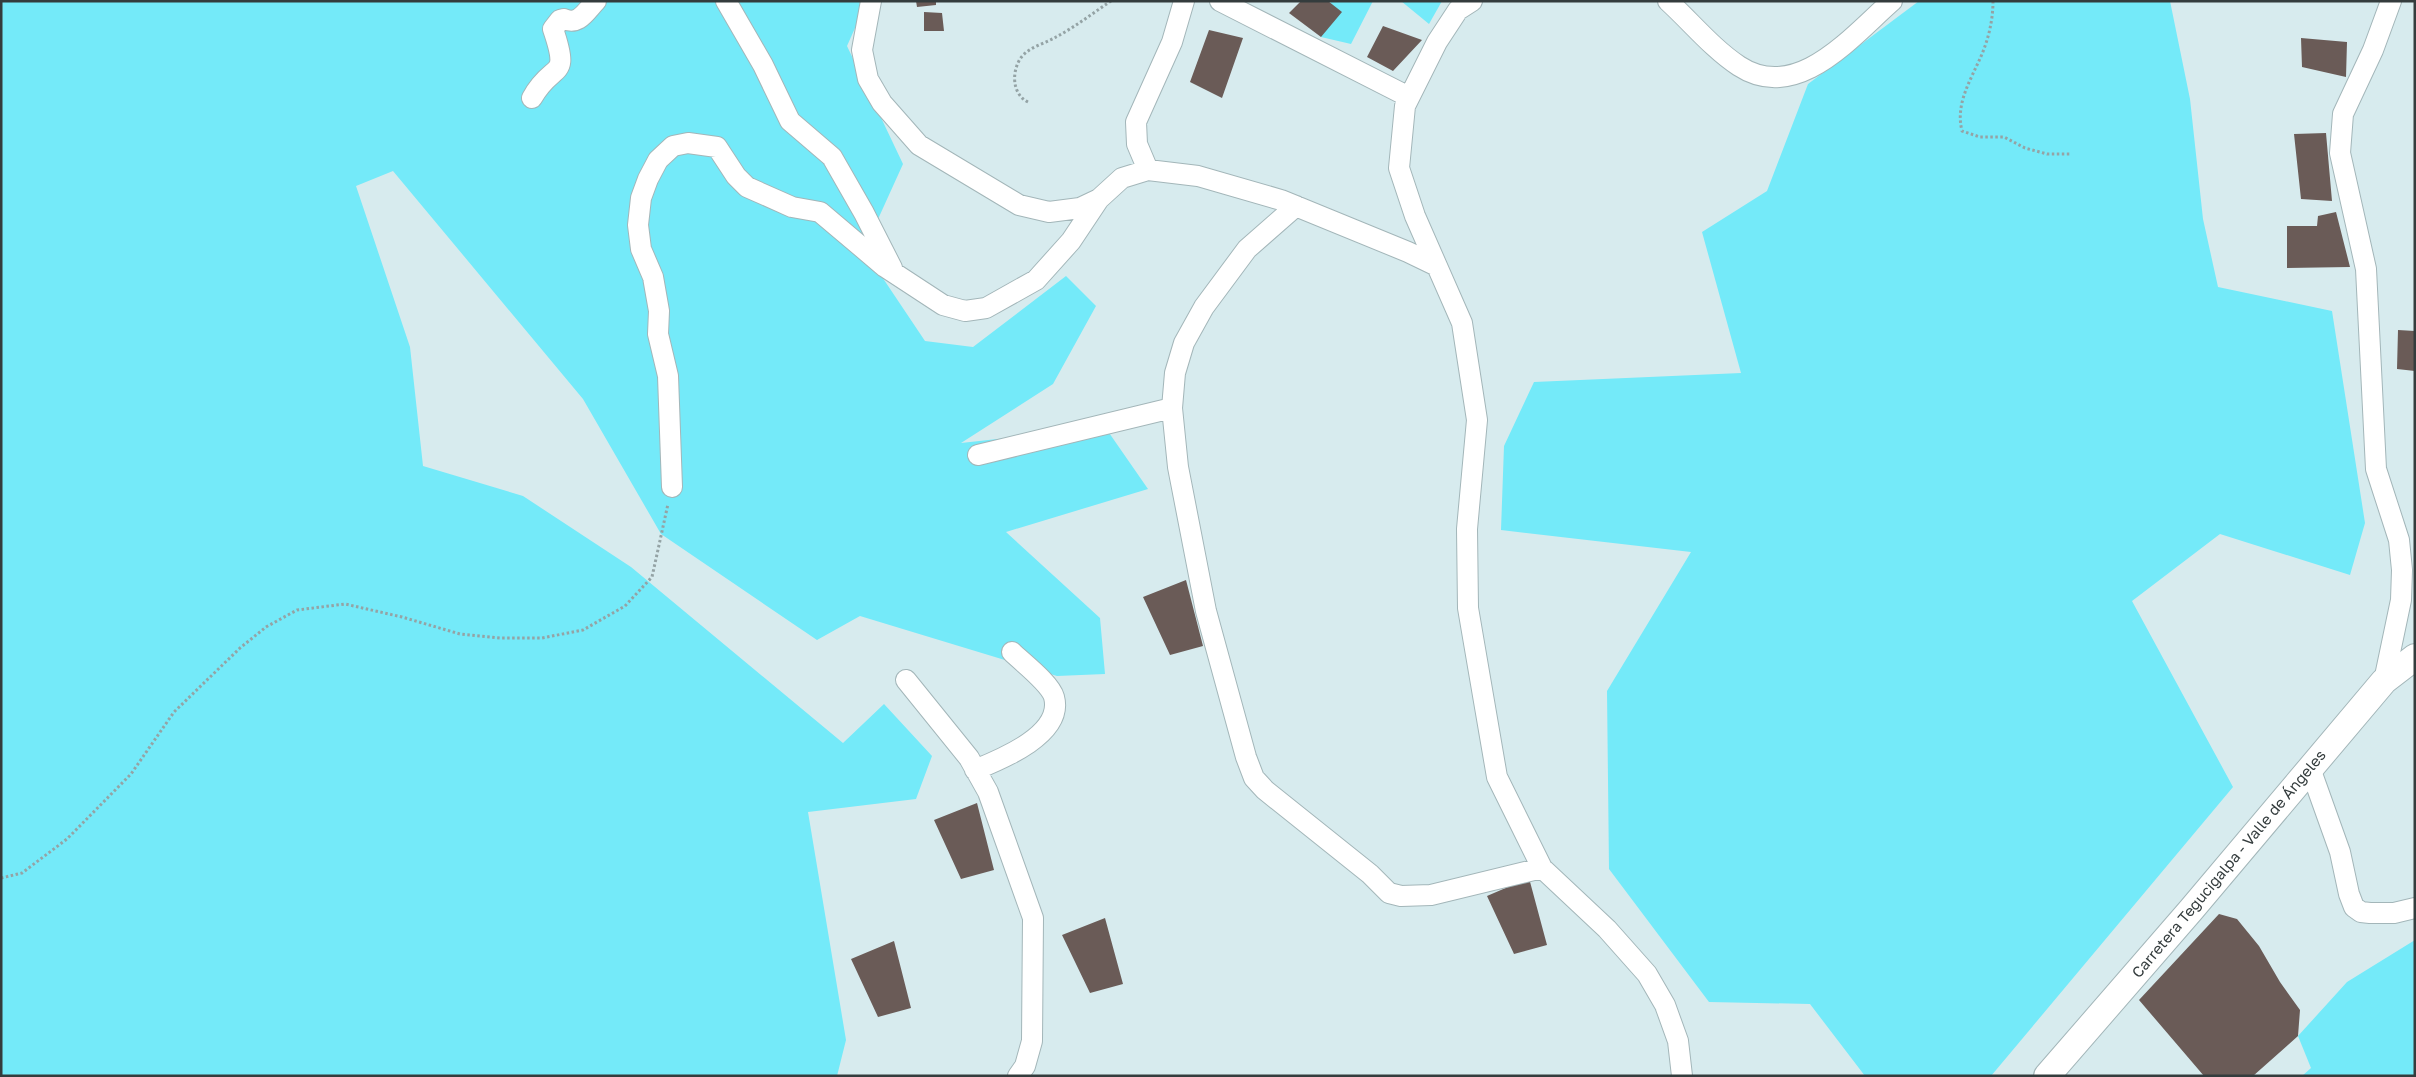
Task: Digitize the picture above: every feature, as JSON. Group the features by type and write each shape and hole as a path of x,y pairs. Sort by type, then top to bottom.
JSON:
{"main road":[{"name":"Carretera Tegucigalpa - Valle de Ángeles","path":"2047,1076 2191,910 2384,681 2415,657"}],"street":[{"path":"532,98 540,83 556,73 562,64 562,54 553,29 560,20 577,21 596,1"},
{"path":"726,1 764,65 790,121 832,157 864,213 895,274"},
{"path":"871,1 862,50 868,79 882,103 919,145 1019,205 1049,212 1080,208 1099,199"},
{"path":"1148,170 1137,144 1136,122 1172,42 1184,1"},
{"path":"1220,1 1409,97"},
{"path":"1472,1 1458,10 1437,42 1405,106 1399,168 1415,216 1462,322 1477,420 1467,530 1468,608 1497,777 1542,868 1607,929 1647,974 1666,1005 1678,1041 1682,1076"},
{"path":"1668,1 1738,65 1755,74 1785,78 1814,67 1845,44 1892,1"},
{"path":"2384,681 2408,565 2376,469 2366,269 2340,153 2343,114 2373,50 2392,1"},
{"path":"672,486 668,376 658,334 659,311 653,277 641,249 638,225 641,198 648,179 658,160 673,146 688,143 717,147 736,176 748,187 792,207 820,212 895,274 943,306 965,311 986,308 1036,280 1071,242 1099,199 1122,178 1148,170 1198,176 1296,206 1408,252 1437,266"},
{"path":"1296,206 1248,249 1204,307 1184,343 1175,373 1172,408 1178,466 1206,611 1246,757 1254,778 1265,790 1370,874 1389,893 1401,896 1430,895 1542,868"},
{"path":"978,455 1172,408"},
{"path":"975,770 1030,743 1047,726 1054,712 1054,696 1050,690 1012,652"},
{"path":"906,680 975,770 988,792 1033,918 1032,1040 1025,1066 1018,1076"},
{"path":"2310,768 2340,852 2349,894 2354,907 2361,912 2370,913 2394,913 2415,908"}],"path":[{"path":"1028,102 1020,98 1016,90 1015,74 1020,59 1033,47 1055,38 1111,1"},
{"path":"1994,1 1993,19 1982,53 1967,87 1958,117 1962,131 1980,136 2004,136 2025,148 2047,154 2070,154"},
{"path":"1,878 22,873 67,840 131,774 174,712 240,648 266,627 297,610 345,604 402,617 460,634 490,637 542,638 583,630 625,606 652,577 672,486"}],"shaded area":[{"path":"1,1 867,1 847,46 903,164 864,250 925,341 973,347 1066,276 1096,306 1053,384 961,443 1105,427 1148,489 1006,532 1100,618 1105,674 1057,676 860,616 817,640 661,534 583,399 393,171 356,186 410,347 423,466 523,496 631,567 843,743 884,704 932,756 916,799 808,812 846,1040 837,1076 1,1076"},
{"path":"1331,1 1373,1 1351,44 1321,37"},
{"path":"1401,1 1442,1 1429,24"},
{"path":"1919,1 2170,1 2190,99 2203,219 2218,287 2332,311 2365,523 2350,575 2220,534 2132,601 2233,787 1991,1076 1865,1076 1810,1004 1709,1002 1609,869 1607,691 1691,552 1501,530 1504,446 1534,382 1741,373 1702,232 1767,191 1808,84"},
{"path":"2415,940 2415,1076 2302,1076 2311,1068 2298,1036 2347,982"}],"building":[{"path":"916,1 936,1 936,5 917,7"},
{"path":"1301,1 1328,1 1342,12 1321,37 1289,13"},
{"path":"924,12 942,13 944,31 924,31"},
{"path":"1383,26 1422,40 1393,71 1367,57"},
{"path":"1209,30 1243,38 1222,98 1190,82"},
{"path":"2301,38 2347,42 2346,77 2302,67"},
{"path":"2326,133 2332,201 2301,199 2294,134"},
{"path":"2336,212 2350,267 2287,268 2287,226 2317,226 2318,216"},
{"path":"2398,330 2415,331 2415,371 2397,369"},
{"path":"1186,580 1203,646 1170,655 1143,597"},
{"path":"977,803 994,870 961,879 934,820"},
{"path":"1529,878 1547,945 1514,954 1487,896"},
{"path":"2219,914 2237,919 2259,946 2280,982 2300,1010 2298,1036 2253,1076 2204,1076 2139,1000"},
{"path":"1105,918 1123,984 1090,993 1062,935"},
{"path":"894,941 911,1008 878,1017 851,959"}]}
